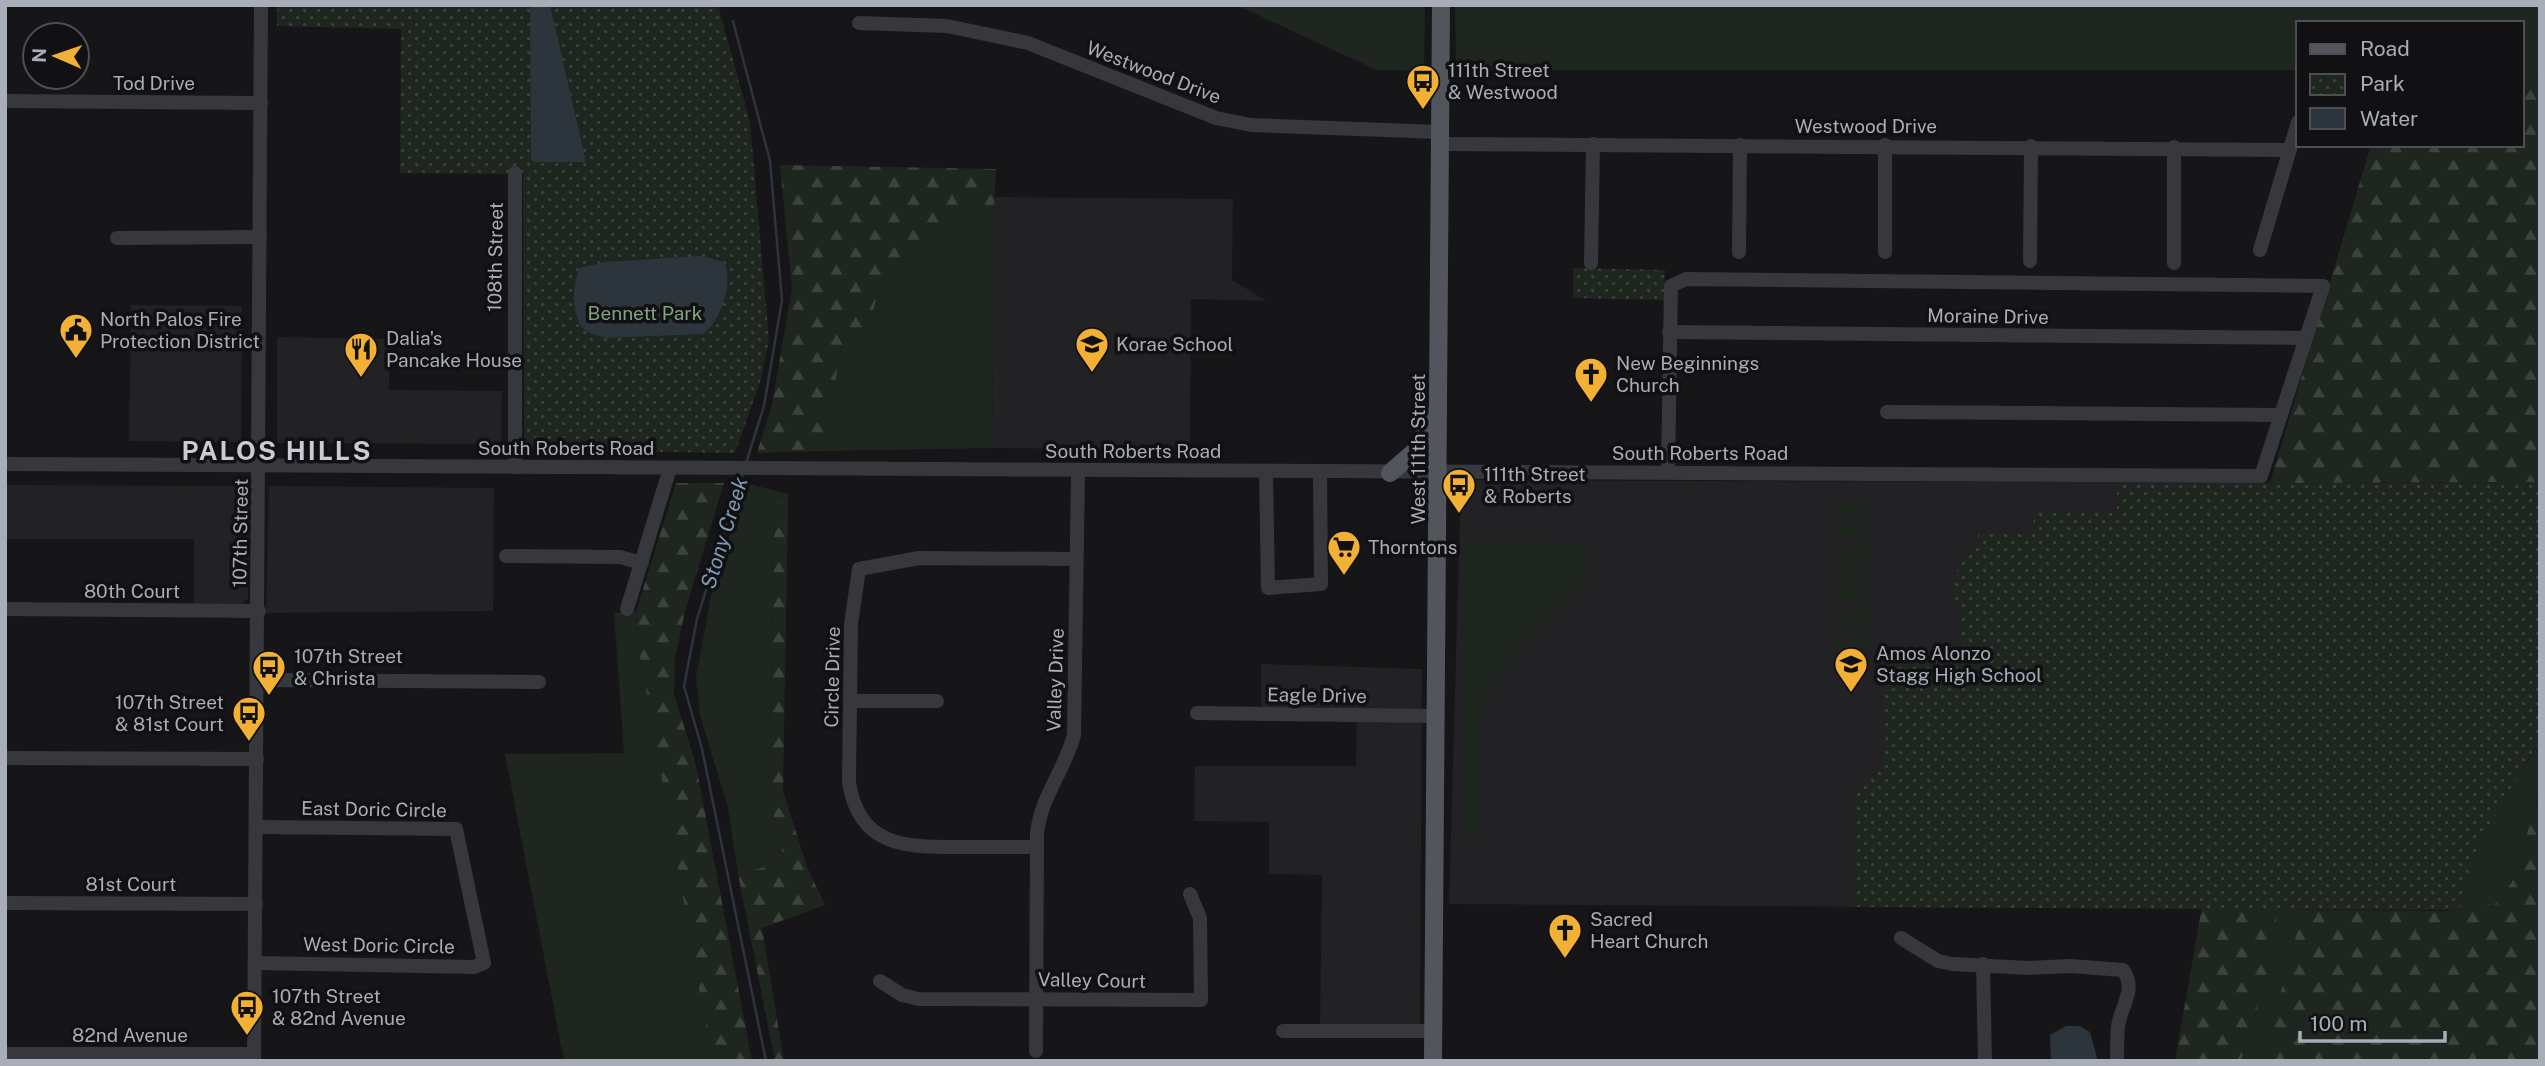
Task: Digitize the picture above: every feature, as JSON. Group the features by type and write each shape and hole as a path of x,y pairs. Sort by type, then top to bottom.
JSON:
{"main road":[{"name":"West 111th Street","path":"1433,1061 1441,5"},
{"path":"1390,472 1419,446 1439,405"}],"street":[{"name":"107th Street","path":"254,1057 261,5"},
{"name":"Westwood Drive","path":"859,23 947,26 1028,43 1216,118 1251,125 1440,138 1593,144 2291,150"},
{"name":"Tod Drive","path":"5,101 261,103"},
{"path":"2260,250 2296,130"},
{"path":"1591,263 1593,144"},
{"path":"1739,252 1740,145"},
{"path":"1885,145 1885,252"},
{"path":"2030,261 2031,146"},
{"path":"2175,148 2175,263"},
{"name":"108th Street","path":"515,173 515,467"},
{"path":"117,238 260,237"},
{"path":"1668,472 1671,286 1686,279 2323,286 2281,415 1887,411"},
{"name":"Moraine Drive","path":"1669,332 2306,338"},
{"name":"South Roberts Road","path":"5,464 2261,476 2281,415"},
{"path":"627,609 670,467"},
{"name":"Valley Drive","path":"1036,1051 1037,847 1042,804 1067,759 1074,735 1078,470"},
{"path":"1266,471 1268,588 1321,584 1320,472"},
{"path":"506,556 620,557 642,563"},
{"name":"Circle Drive","path":"1037,847 906,846 873,831 859,815 850,791 851,624 859,569 919,558 1076,559"},
{"name":"80th Court","path":"5,609 259,611"},
{"path":"258,680 539,682"},
{"path":"850,701 937,701"},
{"name":"Eagle Drive","path":"1198,713 1437,716"},
{"path":"5,758 257,759"},
{"name":"East Doric Circle","path":"257,827 451,827 456,829 460,837 473,904"},
{"name":"Valley Court","path":"880,981 902,995 919,999 1201,1000 1200,918 1190,894"},
{"name":"81st Court","path":"5,903 256,904"},
{"name":"West Doric Circle","path":"255,963 474,967 484,963 473,904"},
{"path":"1901,938 1938,961 2123,970 2129,981 2129,993 2119,1023 2117,1061"},
{"path":"1983,964 1985,1061"},
{"path":"1283,1031 1433,1031"},
{"name":"82nd Avenue","path":"5,1054 254,1057"}],"shaded area":[{"name":"Korae School","path":"994,197 1233,199 1232,280 1267,301 1191,299 1190,450 992,448"},
{"path":"131,305 242,306 241,442 129,441"},
{"path":"277,337 389,339 389,390 502,391 501,444 277,443"},
{"name":"Amos Alonzo Stagg High School","path":"1461,480 2292,483 2201,909 1449,904"},
{"path":"5,485 245,486 250,505 248,598 242,604 194,606 194,539 5,539"},
{"path":"269,486 494,488 493,611 266,613"},
{"path":"1261,664 1422,669 1420,1031 1320,1031 1322,875 1269,874 1269,822 1194,821 1195,766 1356,766 1357,708 1261,707"}],"green space":[{"name":"Bennett Park","path":"277,5 718,5 750,122 769,340 761,379 735,453 529,450 524,442 523,174 400,173 401,29 277,26"},
{"path":"1236,5 1425,5 1424,71 1377,70"},
{"path":"1455,5 2540,5 2540,76 2524,75 2524,21 2296,21 2296,70 1456,70"},
{"path":"2524,75 2540,76 2540,482 2270,483 2370,147 2524,147"},
{"path":"780,165 996,169 994,207 946,223 918,242 894,265 885,279 868,331 845,327 823,451 757,453 772,404 792,289"},
{"path":"994,207 992,448 823,451 845,327 868,330 885,279 894,265 918,242 946,223"},
{"path":"1573,268 1665,270 1664,300 1573,298"},
{"path":"2540,482 2540,740 2484,833 2470,866 2460,907 2455,910 1854,907 1855,790 1870,780 1884,757 1886,683 1897,656 1960,657 1961,621 1953,597 1953,581 1962,559 1978,543 1978,533 2033,533 2034,512 2117,513 2117,484"},
{"path":"676,483 724,483 685,611 675,658 674,694 696,765 752,1061 712,1061 640,656 636,612"},
{"path":"746,483 788,494 788,503 775,503 769,795 785,863 738,874 728,807 700,716 696,677 712,591"},
{"path":"1836,501 1871,501 1871,517 1836,517"},
{"path":"775,502 788,503 783,791 807,867 825,905 762,928 784,1061 775,1061 738,874 785,862 769,795"},
{"path":"1836,523 1871,523 1871,539 1836,539"},
{"path":"1465,543 1588,544 1587,575 1489,690 1478,730 1478,835 1463,841"},
{"path":"1836,545 1871,545 1870,561 1836,561"},
{"path":"1836,566 1870,566 1870,582 1835,582"},
{"path":"1835,587 1870,588 1870,603 1835,603"},
{"path":"1835,609 1870,610 1870,626 1835,625"},
{"path":"636,612 640,656 712,1061 564,1061 505,754 624,753 614,613"},
{"path":"1835,631 1870,632 1870,648 1835,647"},
{"path":"2242,677 2278,906 2272,960 2241,1061 2175,1061"},
{"path":"2540,740 2540,791 2512,882 2494,905 2461,902 2466,879 2482,837"},
{"path":"2540,791 2540,1061 2262,1061 2303,910 2448,911 2455,910 2461,902 2494,905 2512,882"},
{"path":"2278,906 2303,910 2262,1061 2241,1061 2272,960"}],"water":[{"path":"530,5 550,5 586,162 534,162 531,159"},
{"path":"702,256 724,262 727,271 724,301 715,320 703,334 605,338 588,332 580,323 574,299 575,281 580,268 605,262"},
{"path":"2066,1026 2079,1026 2090,1032 2098,1061 2051,1061 2050,1035"}],"waterway":[{"name":"Stony Creek","path":"733,21 770,161 782,300 764,406 746,463"},
{"name":"Stony Creek","path":"743,472 697,619 684,686 702,749 766,1061"}],"place":[{"name":"111th Street & Westwood","path":"1423,111"},
{"name":"North Palos Fire Protection District","path":"76,360"},
{"name":"Korae School","path":"1092,374"},
{"name":"Dalia's Pancake House","path":"361,379"},
{"name":"New Beginnings Church","path":"1591,404"},
{"name":"111th Street & Roberts","path":"1459,515"},
{"name":"Thorntons","path":"1344,577"},
{"name":"Amos Alonzo Stagg High School","path":"1851,694"},
{"name":"107th Street & Christa","path":"269,697"},
{"name":"107th Street & 81st Court","path":"249,743"},
{"name":"Sacred Heart Church","path":"1565,960"},
{"name":"107th Street & 82nd Avenue","path":"247,1037"}],"district":[{"name":"PALOS HILLS","path":"277,450"}]}
